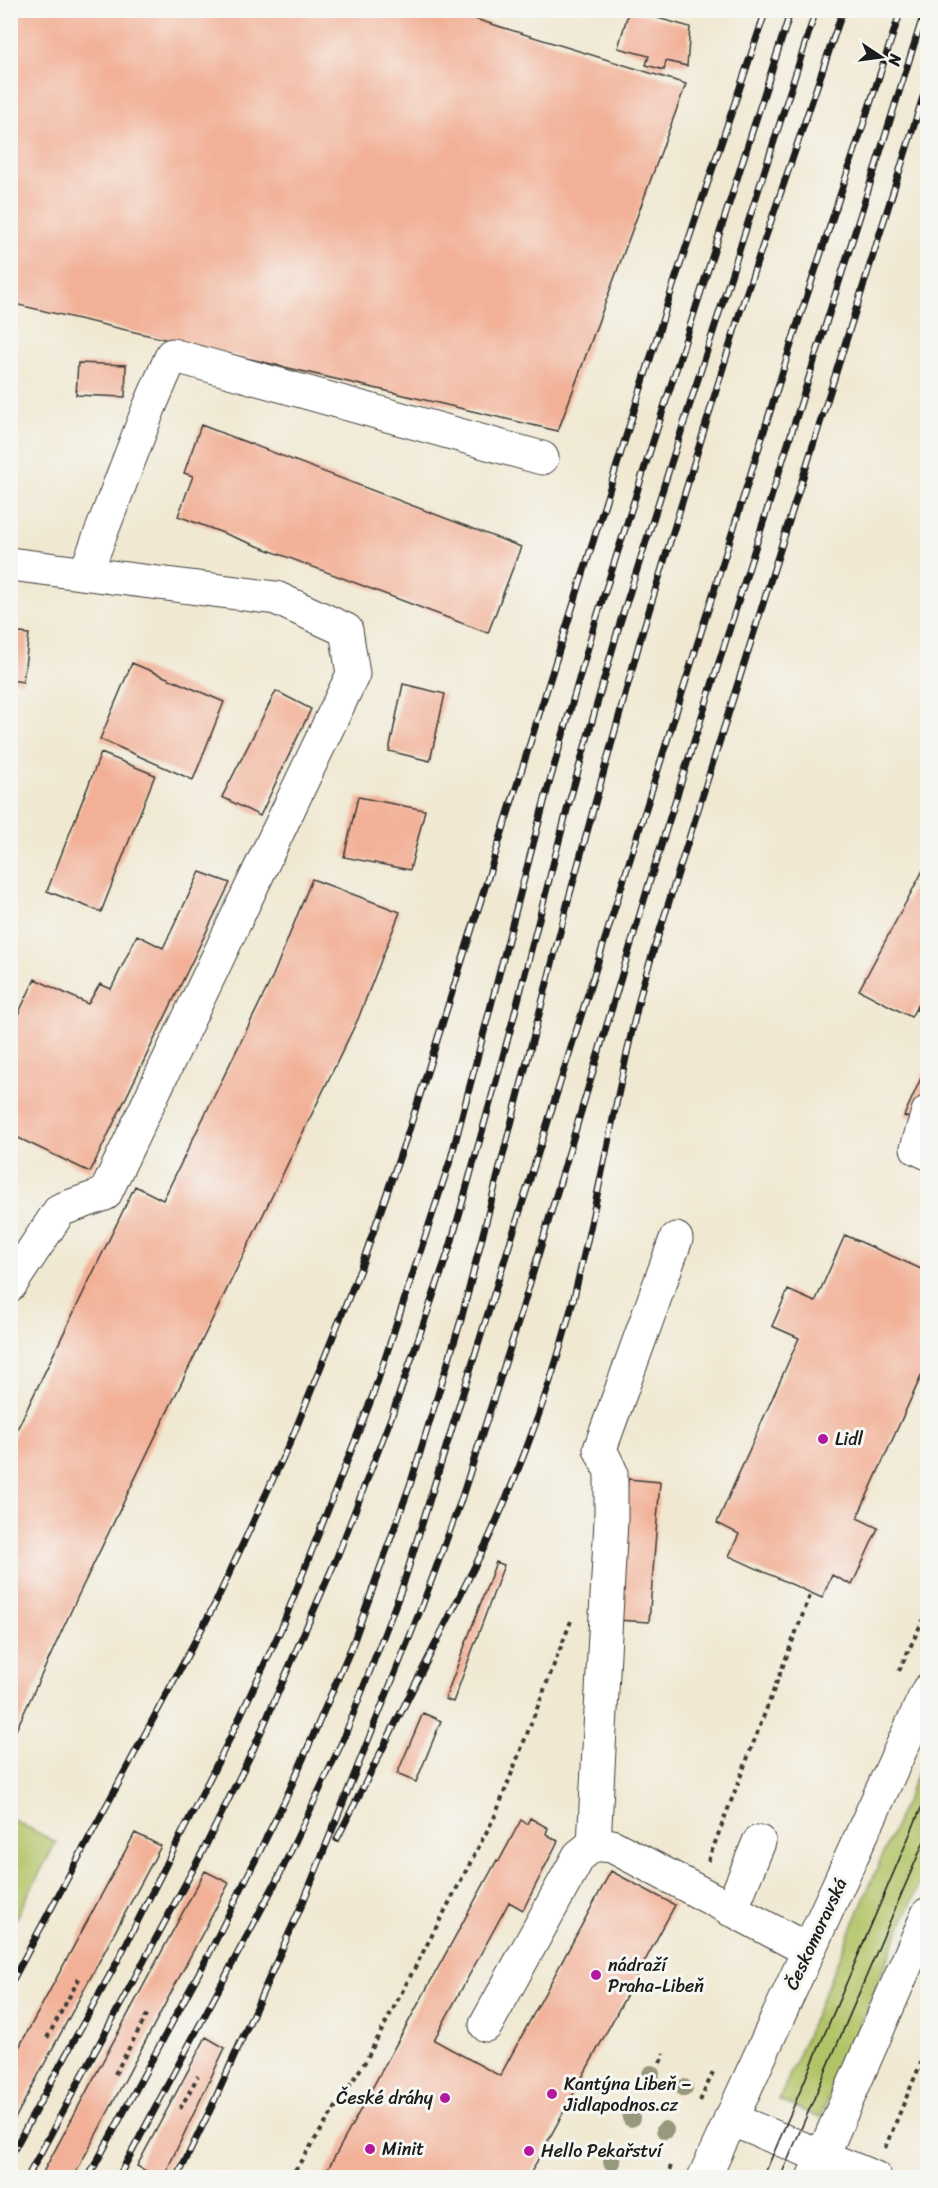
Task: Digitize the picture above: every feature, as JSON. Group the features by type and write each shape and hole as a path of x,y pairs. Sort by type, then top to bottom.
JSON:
{"main road":[{"path":"86,572 149,408 172,355 542,458"},
{"path":"10,564 276,598 346,630 354,674 105,1194 60,1210 10,1286"},
{"path":"927,1112 917,1148 927,1153"},
{"path":"594,1844 611,1520 611,1472 600,1449 676,1239"},
{"name":"Českomoravská","path":"704,2178 927,1690"},
{"path":"736,1897 759,1842"},
{"path":"486,2025 579,1856 594,1844 612,1846 736,1897 808,1950"},
{"path":"817,2167 927,1914"},
{"path":"730,2119 817,2167 874,2177"}],"path":[{"path":"736,1897 705,1870 811,1593"},
{"path":"290,2178 365,2061 495,1816 572,1618"},
{"path":"47,2038 80,1977"},
{"path":"115,2074 148,2013"},
{"path":"874,2177 927,2046"},
{"path":"660,2063 664,2053"},
{"path":"180,2109 198,2076"}],"green space":[{"path":"927,1750 927,1866 820,2118 779,2100"},
{"path":"11,1819 56,1842 11,1927"}],"building":[{"path":"10,10 446,10 686,84 558,431 10,303"},
{"path":"629,10 690,27 687,66 666,61 664,70 646,65 649,56 618,48"},
{"path":"78,363 126,365 125,397 76,395"},
{"path":"201,425 521,547 488,633 178,516 193,476 184,473"},
{"path":"10,632 29,634 23,682 10,680"},
{"path":"132,663 224,702 193,780 100,739"},
{"path":"403,684 445,694 430,761 389,751"},
{"path":"276,691 311,709 260,816 222,797"},
{"path":"101,753 155,775 101,912 47,891"},
{"path":"358,797 425,810 410,870 344,857"},
{"path":"928,861 928,986 911,1017 859,990"},
{"path":"200,872 230,883 90,1172 10,1134 10,1031 35,979 88,1004 100,984 111,989 137,935 163,948"},
{"path":"312,879 400,912 358,1019 78,1596 10,1743 10,1444 135,1186 163,1200 272,978"},
{"path":"928,989 928,1015 916,1010"},
{"path":"925,1069 928,1070 928,1126 904,1116"},
{"name":"Lidl","path":"845,1235 928,1272 928,1361 857,1518 878,1528 852,1585 832,1575 822,1598 729,1556 739,1534 717,1523 799,1338 772,1326 788,1290 815,1302"},
{"path":"628,1479 660,1482 649,1622 617,1620"},
{"path":"496,1562 504,1565 453,1702 445,1699"},
{"path":"423,1713 441,1721 416,1782 397,1774"},
{"name":"nádraží Praha-Libeň","path":"530,1818 548,1828 546,1834 558,1841 523,1910 509,1902 434,2040 500,2076 611,1871 675,1905 528,2178 369,2178 362,2174 360,2178 323,2178 497,1860 499,1861 521,1820 527,1824"},
{"path":"135,1833 161,1846 10,2128 10,2064"},
{"path":"205,1871 229,1883 73,2178 40,2178"},
{"path":"206,2037 225,2048 163,2178 158,2178 137,2166"}],"tram line":[{"path":"763,2178 928,1792"},
{"path":"780,2178 928,1832"}],"railway":[{"path":"10,1985 215,1604 292,1438 361,1267 410,1127 673,286 766,10"},
{"path":"10,2157 118,1960 230,1738 281,1629 373,1395 451,1158 547,791 595,623 791,10"},
{"path":"27,2178 203,1851 253,1750 337,1557 392,1415 451,1244 513,1020 567,810 619,626 816,10"},
{"path":"88,2178 208,1956 286,1798 352,1646 410,1485 461,1320 568,901 641,637 740,312 843,10"},
{"path":"118,2178 279,1876 343,1740 402,1588 795,332 901,10"},
{"path":"177,2178 212,2106 304,1900 422,1606 460,1503 518,1323 648,887 925,10"},
{"path":"337,1839 487,1542 530,1440 554,1370 574,1299 643,984 928,81"}],"place":[{"name":"Lidl","path":"823,1439"},
{"name":"nádraží Praha-Libeň","path":"596,1975"},
{"name":"Kantýna Libeň – Jidlapodnos.cz","path":"552,2094"},
{"name":"České dráhy","path":"445,2098"},
{"name":"Minit","path":"370,2149"},
{"name":"Hello Pekařství","path":"529,2151"}]}
